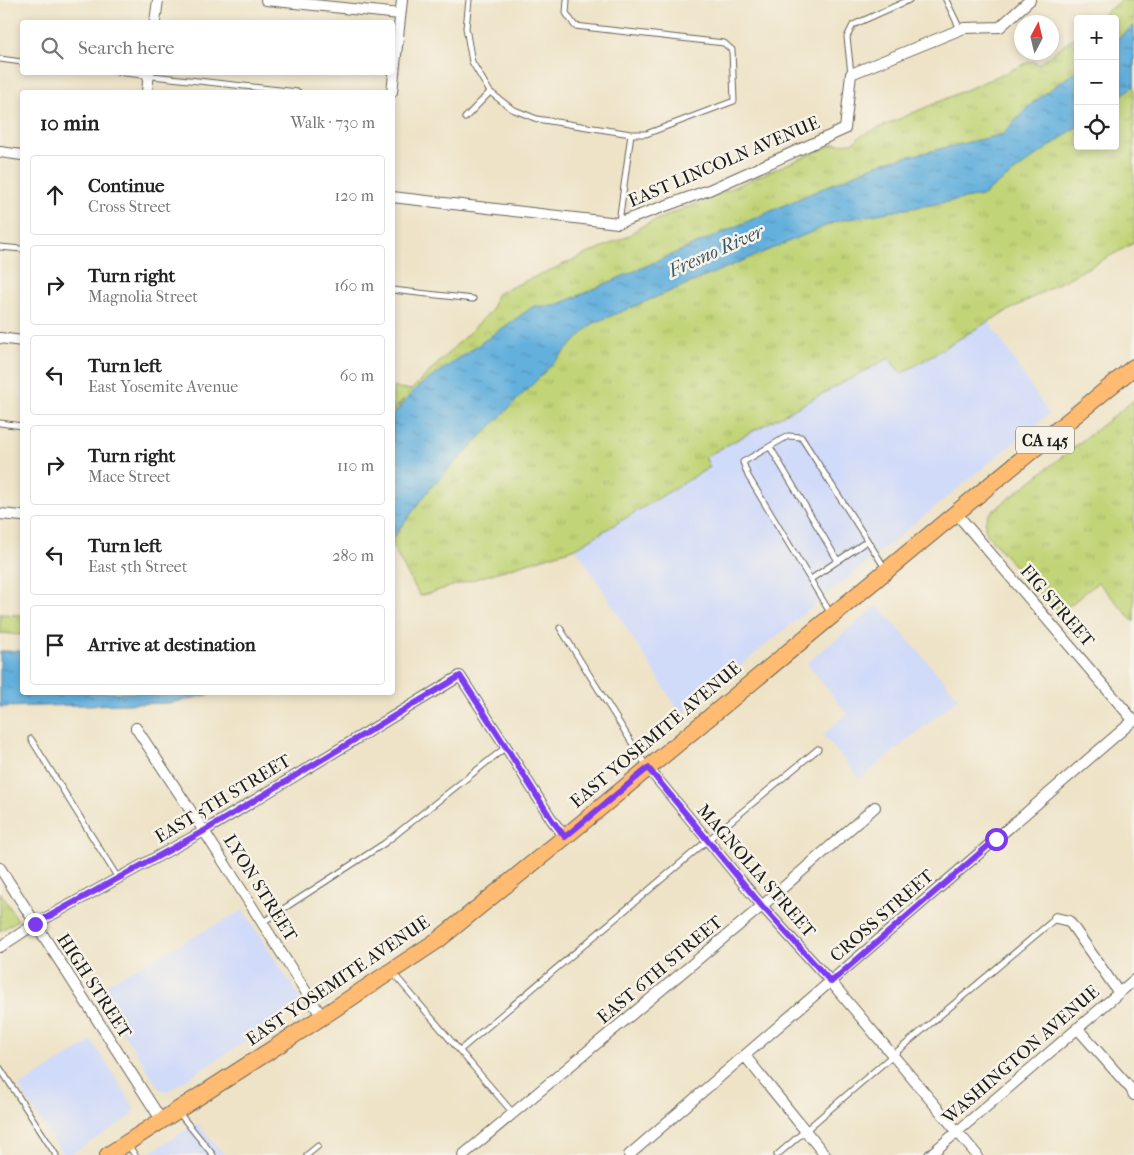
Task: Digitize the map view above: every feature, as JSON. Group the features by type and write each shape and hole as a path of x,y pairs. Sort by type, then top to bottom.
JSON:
{"main road":[{"name":"EAST YOSEMITE AVENUE","path":"108,1155 131,1149 162,1120 438,940 1134,367"}],"street":[{"path":"155,20 158,0"},
{"path":"266,0 400,14"},
{"path":"395,63 402,0"},
{"path":"851,74 964,28 1000,27 1030,0"},
{"name":"EAST LINCOLN AVENUE","path":"395,197 618,223 709,190 845,129 851,74"},
{"path":"147,90 149,75"},
{"path":"392,90 394,75"},
{"path":"0,152 20,155"},
{"path":"0,338 20,341"},
{"name":"FIG STREET","path":"956,513 1134,721"},
{"path":"0,514 20,516"},
{"name":"EAST 5TH STREET","path":"0,947 35,924 204,831 460,676 506,747"},
{"name":"CROSS STREET","path":"630,1155 1134,721"},
{"name":"LYON STREET","path":"136,728 322,1017"},
{"path":"506,747 552,820 565,837"},
{"name":"MAGNOLIA STREET","path":"648,768 762,906 831,982 978,1155"},
{"name":"EAST 6TH STREET","path":"463,1155 762,906 875,807"},
{"name":"HIGH STREET","path":"0,868 162,1120"},
{"path":"1056,918 1069,921 1119,993"},
{"name":"WASHINGTON AVENUE","path":"930,1155 1134,980"},
{"path":"1077,1028 1134,1095"},
{"path":"745,1056 825,1155"}],"lane":[{"path":"469,0 466,28 472,62 490,92 512,110 537,119 631,134 646,134 734,101 732,50 724,43 575,26 566,13 567,0"},
{"path":"851,74 847,37 853,25 909,0"},
{"path":"946,0 960,30"},
{"path":"0,59 20,62"},
{"path":"157,75 281,90"},
{"path":"465,118 490,92"},
{"path":"618,223 631,134"},
{"path":"0,247 20,249"},
{"path":"395,290 473,299"},
{"path":"0,423 20,426"},
{"path":"832,616 748,476 743,462 788,436 801,437 886,571"},
{"path":"770,447 838,561"},
{"path":"811,579 867,541"},
{"path":"560,628 648,768"},
{"path":"31,739 118,878"},
{"path":"262,922 386,843 506,747"},
{"path":"460,1050 818,749"},
{"path":"777,1155 1056,918"},
{"path":"392,971 513,1113"},
{"path":"0,1068 56,1155"},
{"path":"177,1111 213,1155"},
{"path":"307,1155 318,1146"}],"shaded area":[{"path":"989,321 1049,414 681,714 576,548 710,467 705,457 890,358 901,374"},
{"path":"878,605 959,698 860,779 823,735 847,714 807,663"},
{"path":"243,910 301,999 300,1007 168,1091 160,1089 95,990"},
{"path":"92,1041 134,1107 133,1115 70,1155 63,1155 19,1087"},
{"path":"197,1123 224,1155 146,1155"}],"green space":[{"path":"1121,0 1134,0 1134,243 989,321 901,374 889,358 705,457 710,467 576,548 420,596 395,552 395,410 404,399 395,409 395,387 411,390 492,310 496,294 628,236 638,228 834,144 853,143 860,136 1032,61 1039,64 1044,60 1059,60 1059,49 1074,37 1074,150 1119,150 1119,15 1102,15"},
{"path":"1134,400 1134,622 1098,582 1057,616 987,534 985,521 989,514"},
{"path":"0,614 20,615 20,635 0,633"},
{"path":"0,892 18,920 0,931"}],"water":[{"path":"1134,26 1134,86 1119,97 1119,60 1119,37"},
{"name":"Fresno River","path":"1074,72 1074,129 981,196 838,221 592,324 432,486 395,535 395,413 415,389 534,306 555,306 880,163 1003,134 1031,104"},
{"path":"0,651 20,651 20,695 207,695 171,703 0,707"}],"route":[{"path":"35,924 204,831 460,676 552,820 565,837 648,768 762,906 831,982 996,839"}]}
